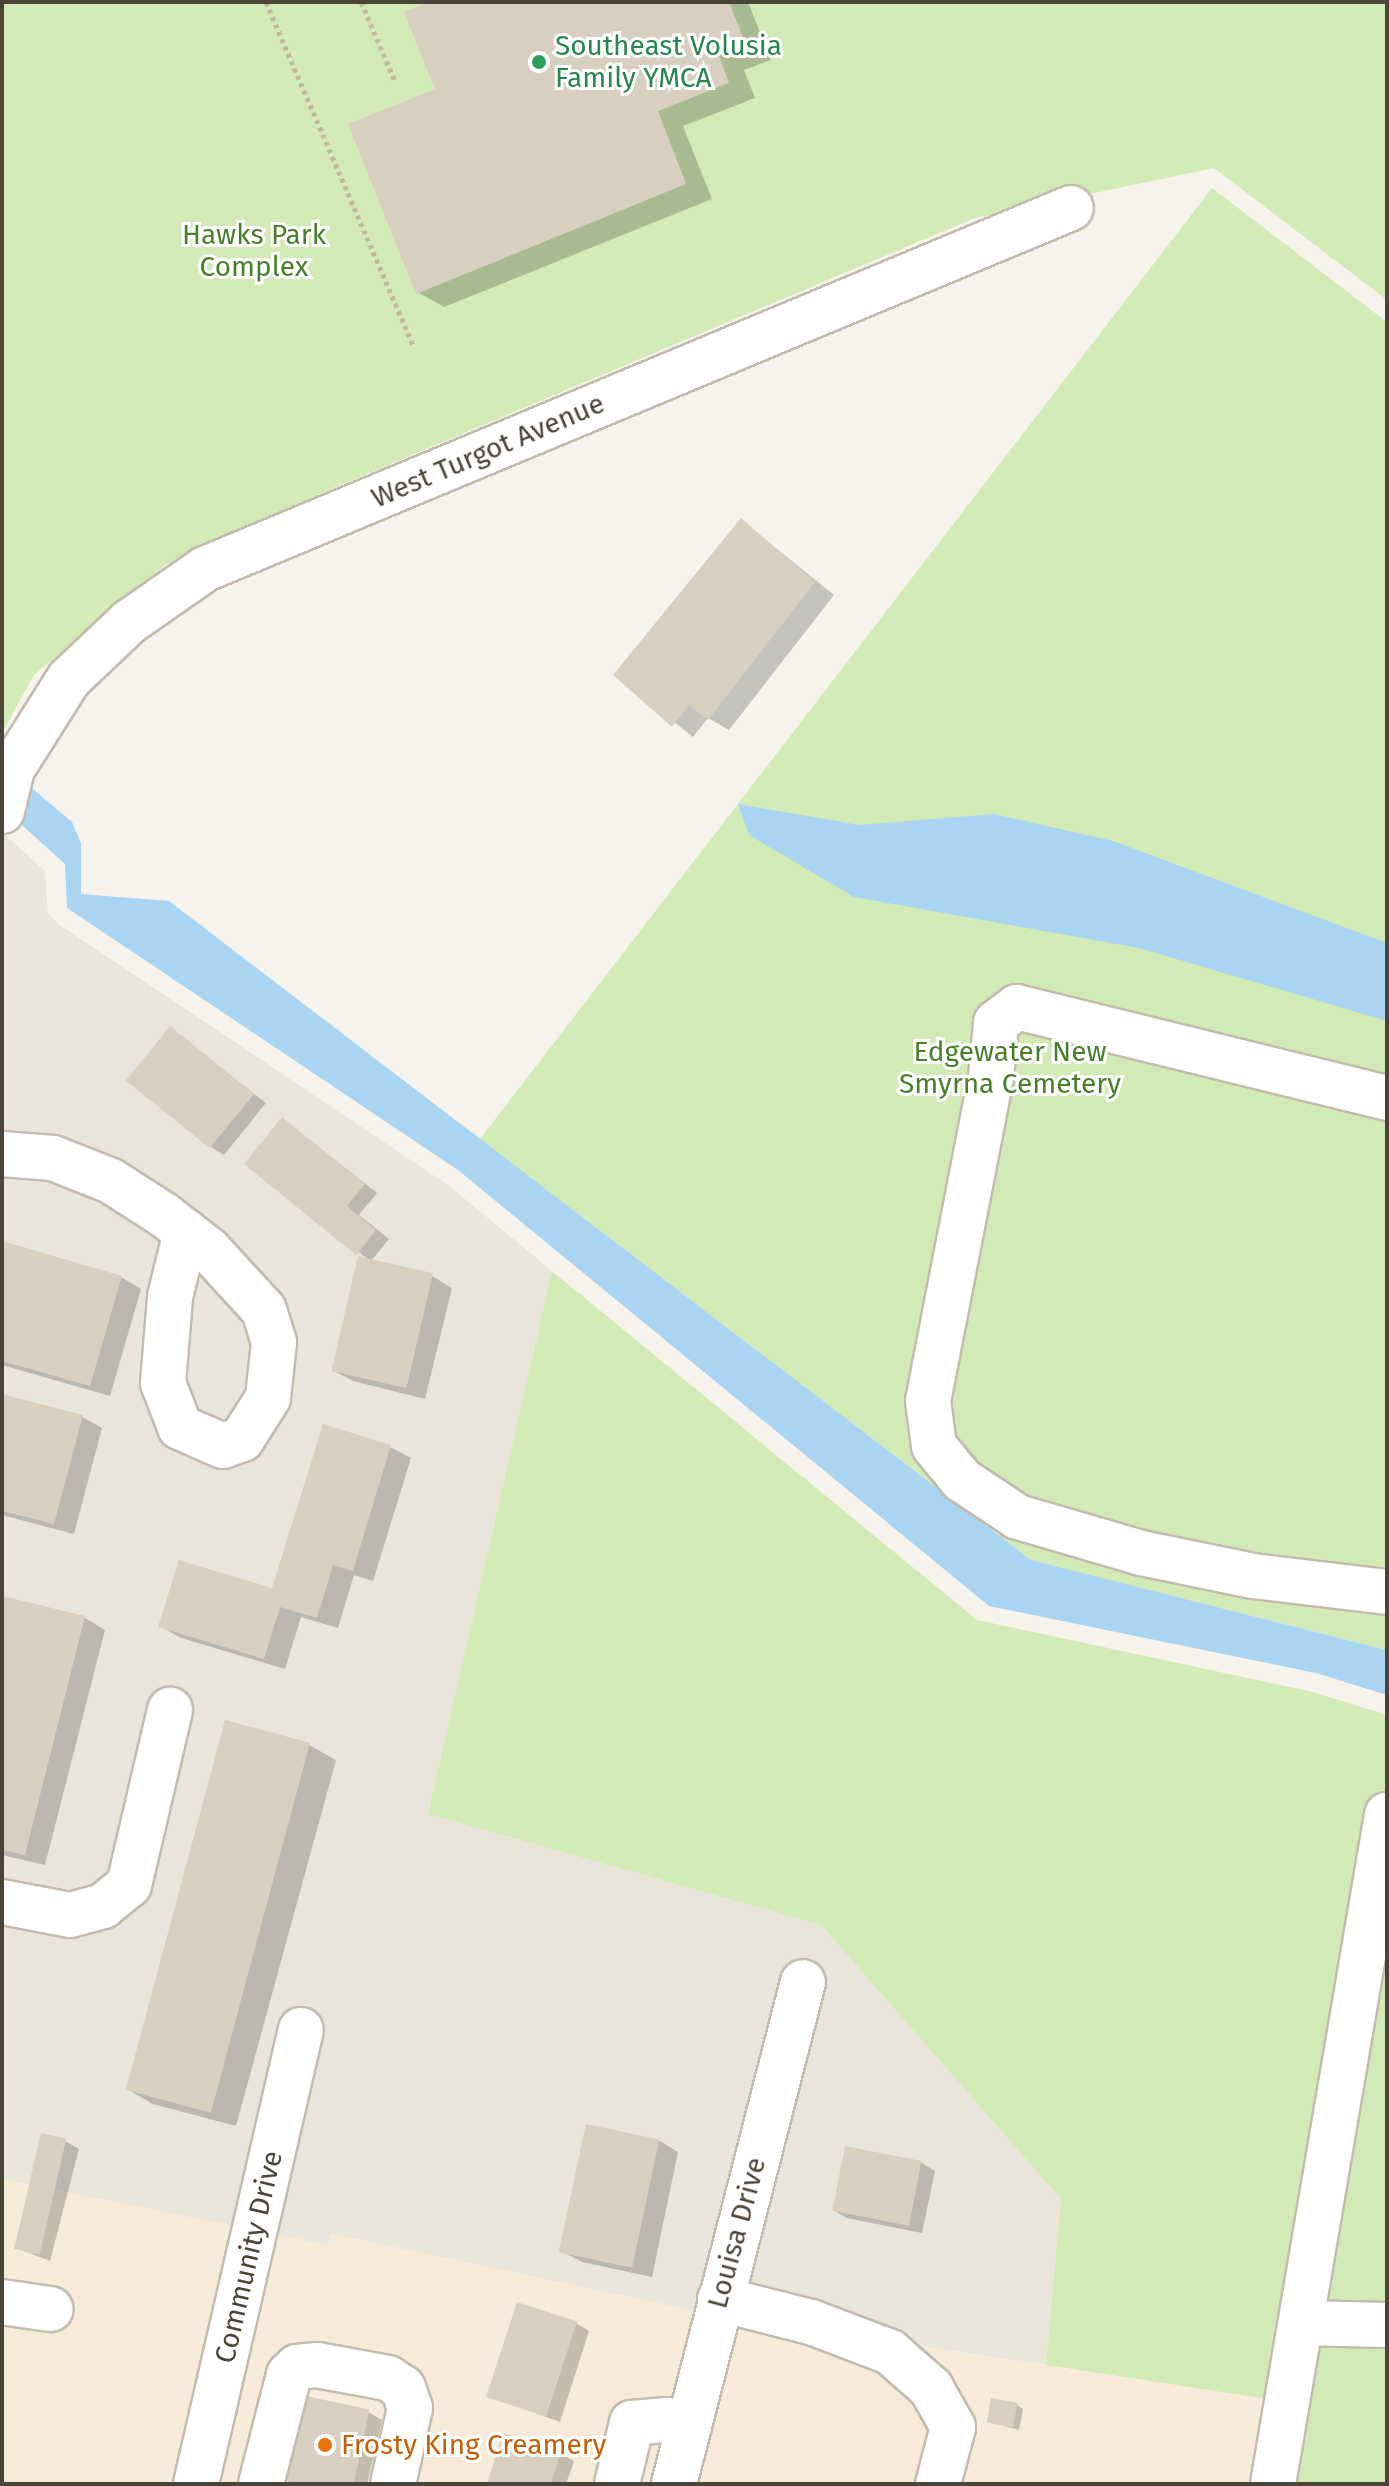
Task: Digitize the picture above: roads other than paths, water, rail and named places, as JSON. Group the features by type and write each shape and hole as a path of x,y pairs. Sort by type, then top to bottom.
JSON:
{"street":[{"name":"West Turgot Avenue","path":"2,811 12,769 69,679 129,622 205,569 1071,208"},
{"path":"1387,1098 1017,1007 996,1023 991,1077 928,1401 934,1446 962,1480 1018,1517 1141,1553 1253,1576 1387,1592"},
{"path":"2,1154 53,1158 111,1181 186,1232"},
{"path":"2,1902 70,1915 103,1906 129,1885 170,1710"},
{"path":"1273,2484 1387,1815"},
{"name":"Louisa Drive","path":"674,2484 803,1982"},
{"name":"Community Drive","path":"196,2484 301,2030"},
{"path":"720,2299 811,2322 890,2352 931,2388 953,2427 938,2484"},
{"path":"2,2302 50,2309"},
{"path":"1301,2323 1387,2325"},
{"path":"226,2360 289,2375"},
{"path":"261,2484 289,2375 297,2367 317,2365 388,2378 403,2388 410,2408 393,2484"},
{"path":"617,2484 632,2423 667,2420 689,2426"}],"water":[{"path":"2,763 72,822 81,843 81,894 169,901 1031,1560 1387,1650 1387,1695 1316,1673 989,1606 458,1170 67,908 65,864 2,807"},
{"path":"738,804 859,825 994,814 1113,841 1387,943 1387,1021 1139,948 854,897 749,835"}],"place":[{"name":"Southeast Volusia Family YMCA","path":"539,62"},
{"name":"Frosty King Creamery","path":"325,2445"}],"park label":[{"name":"Hawks Park Complex","path":"254,251"},
{"name":"Edgewater New Smyrna Cemetery","path":"1010,1068"}]}
